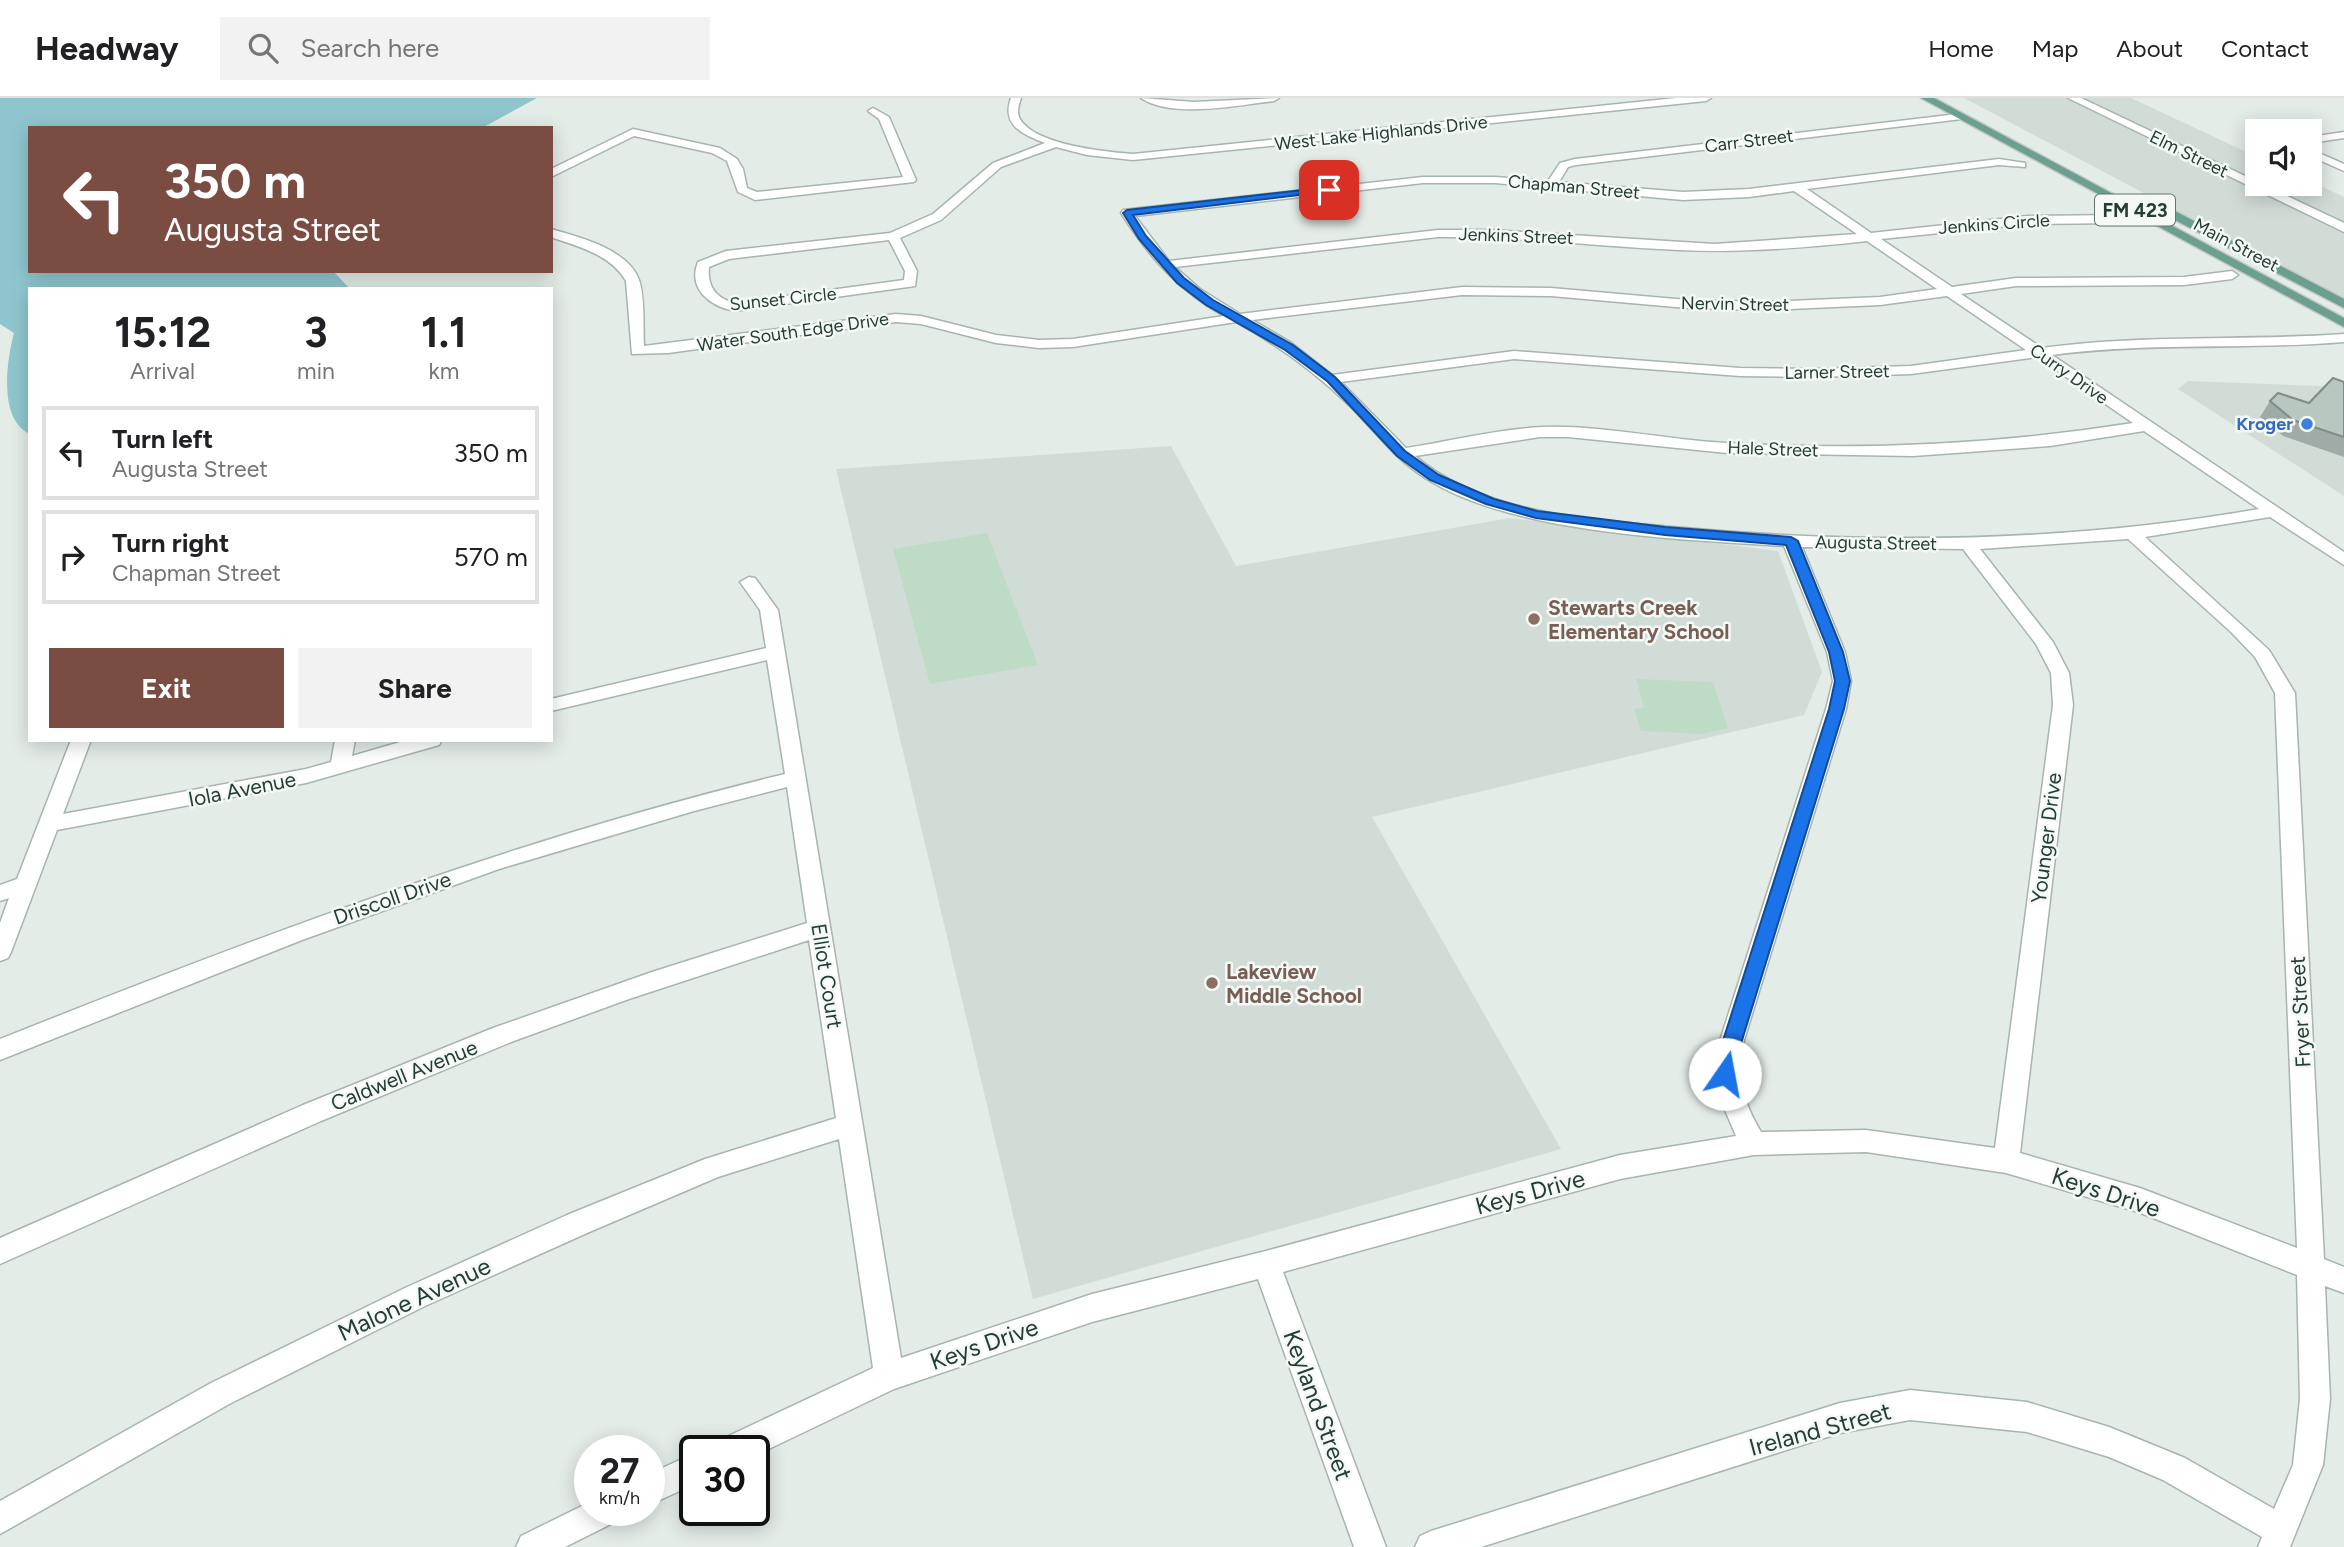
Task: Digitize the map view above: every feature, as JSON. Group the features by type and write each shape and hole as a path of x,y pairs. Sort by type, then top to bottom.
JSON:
{"main road":[{"name":"Main Street","path":"1926,98 2344,323"},
{"path":"1959,102 2066,158"},
{"name":"Main Street","path":"2158,206 2344,304"}],"street":[{"name":"West Lake Highlands Drive","path":"1016,98 1012,109 1017,123 1056,143 1096,154 1149,157 1706,98"},
{"path":"1146,98 1192,106 1275,98"},
{"path":"1591,98 1608,109"},
{"name":"Elm Street","path":"2073,98 2344,228"},
{"path":"553,173 633,132 700,144 716,150 731,159 737,169 742,190 755,196 910,180 884,117 873,111"},
{"name":"Carr Street","path":"1552,184 1564,165 1575,162 1958,117"},
{"path":"2322,138 2344,135"},
{"path":"893,236 937,217 997,165 1056,143"},
{"path":"2322,158 2344,168"},
{"name":"Chapman Street","path":"1127,213 1423,180 1552,184 1624,193 1684,196 1749,193 1999,162 2021,165"},
{"name":"Curry Drive","path":"1796,187 2344,560"},
{"name":"Augusta Street","path":"1127,213 1164,265 1209,302 1289,348 1331,379 1401,453 1434,477 1458,489 1490,502 1536,515 1665,531 1791,541 1968,544 2131,533 2224,522 2272,512"},
{"name":"Jenkins Circle","path":"1868,236 1983,222 2121,219"},
{"name":"Jenkins Street","path":"1164,265 1388,237 1442,233 1511,233 1717,247 1812,244 1868,236"},
{"name":"Water South Edge Drive","path":"553,234 619,262 633,281 637,351 673,348 674,355 683,359 702,352 701,344 896,318 921,320 1015,342 1073,342 1238,318"},
{"name":"Sunset Circle","path":"893,236 911,271 910,283 735,307 723,306 707,293 703,265 719,257 839,240 893,236"},
{"name":"Nervin Street","path":"1238,318 1462,291 1551,292 1687,304 1765,306 1849,304 2016,282 2184,281 2232,275"},
{"name":"Larner Street","path":"1331,379 1514,355 1740,372 1814,373 1911,370 2040,355 2095,345 2253,343 2344,338"},
{"name":"Hale Street","path":"1401,453 1540,432 1568,432 1727,448 1913,451 2050,441 2145,426"},
{"name":"Fryer Street","path":"2131,533 2237,628 2262,654 2285,693 2315,1399 2308,1465 2278,1539"},
{"path":"1754,1144 1731,1104 1725,1074 1729,1050 1836,709 1842,681 1836,652 1791,541"},
{"name":"Younger Drive","path":"1968,544 2044,642 2060,673 2063,705 2006,1161"},
{"name":"Elliot Court","path":"749,582 761,594 769,611 889,1376"},
{"path":"553,705 775,652"},
{"path":"0,951 80,742"},
{"path":"340,768 345,742"},
{"name":"Iola Avenue","path":"48,824 306,776 425,742"},
{"name":"Driscoll Drive","path":"0,1050 307,928 453,876 638,818 796,778"},
{"path":"0,893 25,885"},
{"name":"Caldwell Avenue","path":"0,1251 287,1124 501,1035 700,965 820,929"},
{"name":"Malone Avenue","path":"0,1518 220,1393 415,1297 577,1224 714,1167 849,1125"},
{"name":"Keys Drive","path":"765,1435 889,1376 1092,1308 1266,1264 1620,1167 1754,1144 1866,1141 2006,1161 2140,1200 2344,1279"},
{"name":"Keyland Street","path":"1266,1264 1370,1547"},
{"name":"Ireland Street","path":"1430,1547 1840,1418 1910,1405 2027,1417 2109,1442 2174,1469 2278,1539"},
{"path":"532,1547 574,1526"}],"shaded area":[{"path":"1964,98 2131,98 2245,151 2245,196 2322,196 2322,187 2344,197 2344,299"},
{"path":"2188,381 2344,387 2344,496 2178,389"},
{"name":"Lakeview Middle School","path":"1171,446 1236,566 1510,518 1778,551 1822,672 1804,715 1372,817 1561,1149 1033,1299 836,469"}],"green space":[{"path":"987,533 1038,665 930,684 893,549"},
{"path":"1636,679 1713,682 1728,728 1703,734 1641,731 1634,709 1644,708"}],"water":[{"path":"0,98 537,98 486,126 28,126 28,273 335,273 348,287 28,287 28,433 20,427 9,405 8,361 14,333 0,324"}],"building":[{"path":"2333,378 2344,382 2344,437 2293,420 2270,401 2278,393 2309,403"}],"place":[{"name":"Kroger","path":"2307,424"},
{"name":"Stewarts Creek Elementary School","path":"1534,619"},
{"name":"Lakeview Middle School","path":"1212,983"}],"route":[{"path":"1329,190 1127,213 1164,265 1181,281 1209,302 1289,348 1331,379 1367,414 1401,453 1434,477 1458,489 1490,502 1536,515 1665,531 1791,541 1836,652 1842,681 1836,709 1729,1050 1725,1074"}]}
